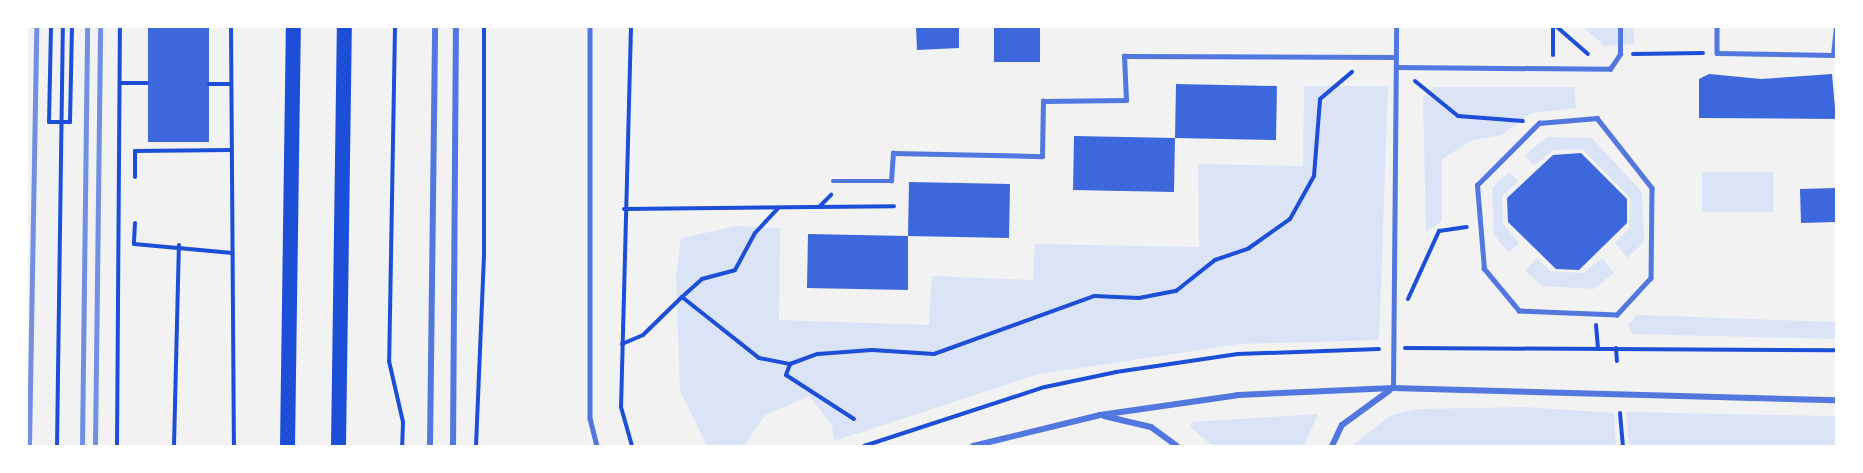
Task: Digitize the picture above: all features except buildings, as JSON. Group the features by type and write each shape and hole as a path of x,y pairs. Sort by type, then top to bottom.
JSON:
{"main road":[{"path":"287,446 293,27"},
{"path":"338,446 344,27"}],"street":[{"path":"430,446 435,27"},
{"path":"453,446 456,27"},
{"path":"974,446 1100,415 1177,400 1393,388 1836,400"},
{"path":"1332,446 1342,425 1393,388"},
{"path":"1100,415 1151,427 1177,446"}],"lane":[{"path":"590,27 590,418 597,446"},
{"path":"1393,388 1396,27"},
{"path":"1396,67 1610,69 1620,54 1620,27"},
{"path":"1717,27 1717,53 1835,56 1836,28"},
{"path":"833,180 891,181 892,153 1041,156 1043,101 1126,100 1124,56 1396,57"},
{"path":"1597,118 1652,188 1651,278 1617,315 1596,316 1519,311 1484,269 1477,226 1477,185 1539,123 1597,118"}],"path":[{"path":"51,27 49,122 70,122 72,27"},
{"path":"57,446 63,27"},
{"path":"117,446 120,27"},
{"path":"231,27 234,446"},
{"path":"395,27 389,361 403,422 402,446"},
{"path":"476,446 484,252 484,27"},
{"path":"631,27 624,210 621,407 632,446"},
{"path":"1552,58 1555,27"},
{"path":"1555,27 1594,59"},
{"path":"681,297 759,358 790,364 818,354 872,350 934,354 1094,296 1139,298 1176,291 1215,260 1249,248 1290,219 1314,176 1320,99 1371,56"},
{"path":"120,83 147,83"},
{"path":"209,84 231,84"},
{"path":"1429,91 1458,116 1522,120 1534,129"},
{"path":"135,177 135,151 231,150"},
{"path":"624,210 894,206"},
{"path":"622,344 643,335 702,279 735,270 755,233 778,207"},
{"path":"135,224 134,244 179,245 233,253"},
{"path":"1395,330 1439,231 1477,226"},
{"path":"174,446 179,245"},
{"path":"1596,316 1598,349"},
{"path":"864,446 1045,387 1116,372 1238,354 1395,348 1836,350"},
{"path":"1616,348 1617,361"},
{"path":"790,364 786,375 854,419"},
{"path":"1620,413 1623,446"}],"shaded area":[{"path":"1583,27 1633,27 1635,44 1605,46"},
{"path":"1304,86 1388,86 1379,340 1240,344 1039,374 834,441 832,425 809,396 765,415 744,446 707,446 680,391 676,276 681,238 737,226 780,228 779,320 929,325 932,276 1033,280 1035,244 1199,247 1198,164 1303,166"},
{"path":"1434,87 1574,87 1576,108 1531,113 1502,135 1473,140 1442,159 1442,221 1426,232 1423,97"},
{"path":"1547,137 1592,138 1642,192 1644,242 1627,258 1615,243 1629,229 1631,199 1582,149 1554,150 1534,166 1525,155"},
{"path":"1509,172 1518,181 1502,196 1503,224 1519,243 1509,253 1494,235 1492,188"},
{"path":"1702,172 1773,172 1773,212 1702,212"},
{"path":"1537,258 1550,271 1583,273 1602,258 1614,273 1594,289 1542,286 1525,270"},
{"path":"1637,315 1836,322 1836,339 1632,334 1628,324"},
{"path":"1524,407 1614,413 1616,446 1352,446 1391,415 1418,409"},
{"path":"1626,412 1836,416 1836,446 1629,446"},
{"path":"1318,414 1304,446 1212,446 1191,427 1191,422"}],"railway":[{"path":"29,446 36,27"},
{"path":"82,446 87,27"},
{"path":"95,446 100,27"}]}
